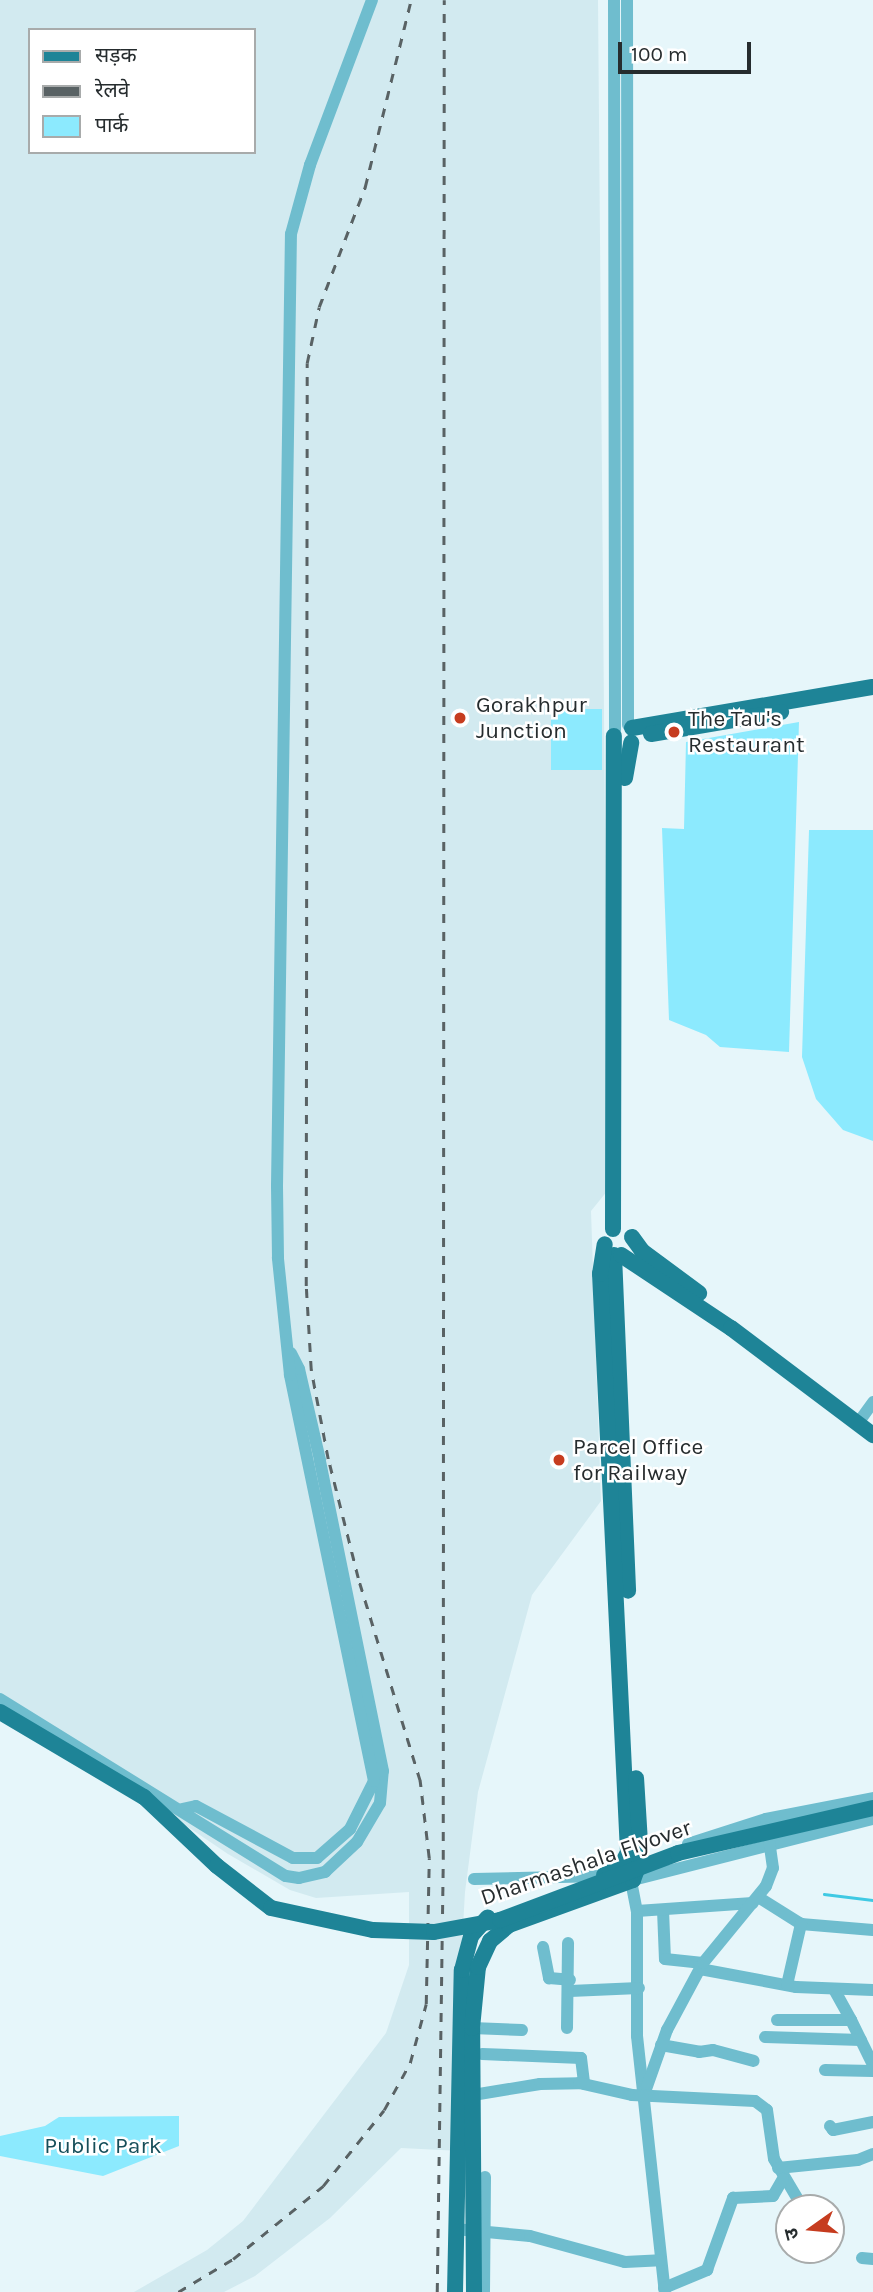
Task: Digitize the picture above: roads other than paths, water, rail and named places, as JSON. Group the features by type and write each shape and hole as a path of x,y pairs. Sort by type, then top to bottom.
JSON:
{"main road":[{"path":"626,733 873,687"},
{"path":"626,733 873,695"},
{"path":"613,1251 628,1252 623,1231 626,733"},
{"path":"455,2292 460,1999 471,1936 496,1913 620,1868 628,1852 600,1274 623,1231"},
{"path":"623,1231 657,1262 867,1416 873,1435"},
{"path":"613,1251 867,1416"},
{"path":"474,2292 479,2233 472,2028 478,1966 499,1931 632,1880 640,1858 613,1251"},
{"name":"Dharmashala Flyover","path":"0,1712 145,1797 217,1866 271,1908 373,1930 434,1932 500,1920 678,1853 873,1808"}],"street":[{"path":"182,1810 196,1806 304,1859 330,1851 350,1829 372,1792 373,1772 290,1375 278,1258 277,1186 291,234 310,164 372,0"},
{"path":"614,0 626,733"},
{"path":"626,733 628,0"},
{"path":"0,1699 182,1810 203,1828 286,1876 299,1878 325,1872 357,1842 374,1817 384,1791 320,1460 299,1369 289,1350"},
{"path":"640,1858 766,1819 873,1798"},
{"path":"643,2095 662,2045 702,1966 756,1900 773,1868 772,1842 766,1819"},
{"path":"780,2173 773,2196 733,2197 707,2270 665,2290 637,2036 637,1911 632,1880 772,1842 873,1819"},
{"path":"474,1879 601,1876"},
{"path":"637,1911 756,1900 801,1923 873,1930"},
{"path":"663,1910 665,1959 787,1985 835,1991 873,1990"},
{"path":"787,1985 801,1923"},
{"path":"567,2028 570,1986 568,1943"},
{"path":"543,1947 550,1978 570,1986 639,1988"},
{"path":"835,1991 873,2065"},
{"path":"777,2020 851,2020"},
{"path":"472,2028 522,2030"},
{"path":"765,2037 861,2040"},
{"path":"662,2045 699,2052 713,2050 754,2062"},
{"path":"482,2054 581,2058 584,2084"},
{"path":"825,2070 873,2071"},
{"path":"473,2095 540,2084 584,2084 643,2095 759,2103 767,2110 780,2173 794,2194"},
{"path":"830,2126 833,2130 873,2122"},
{"path":"780,2173 858,2160 873,2154"},
{"path":"484,2292 479,2233 485,2177"},
{"path":"455,2229 530,2236 625,2262 660,2260"}],"waterway":[{"path":"824,1894 873,1900"}],"railway":[{"path":"178,2292 233,2259 323,2186 384,2110 410,2063 426,2004 429,1858 420,1781 358,1578 328,1459 311,1370 306,1286 307,363 319,307 365,187 411,0"},
{"path":"437,2292 443,1859 444,0"}],"place":[{"name":"Gorakhpur Junction","path":"460,718"},
{"name":"The Tau's Restaurant","path":"674,732"},
{"name":"Parcel Office for Railway","path":"559,1460"}],"park label":[{"name":"Public Park","path":"103,2146"}]}
